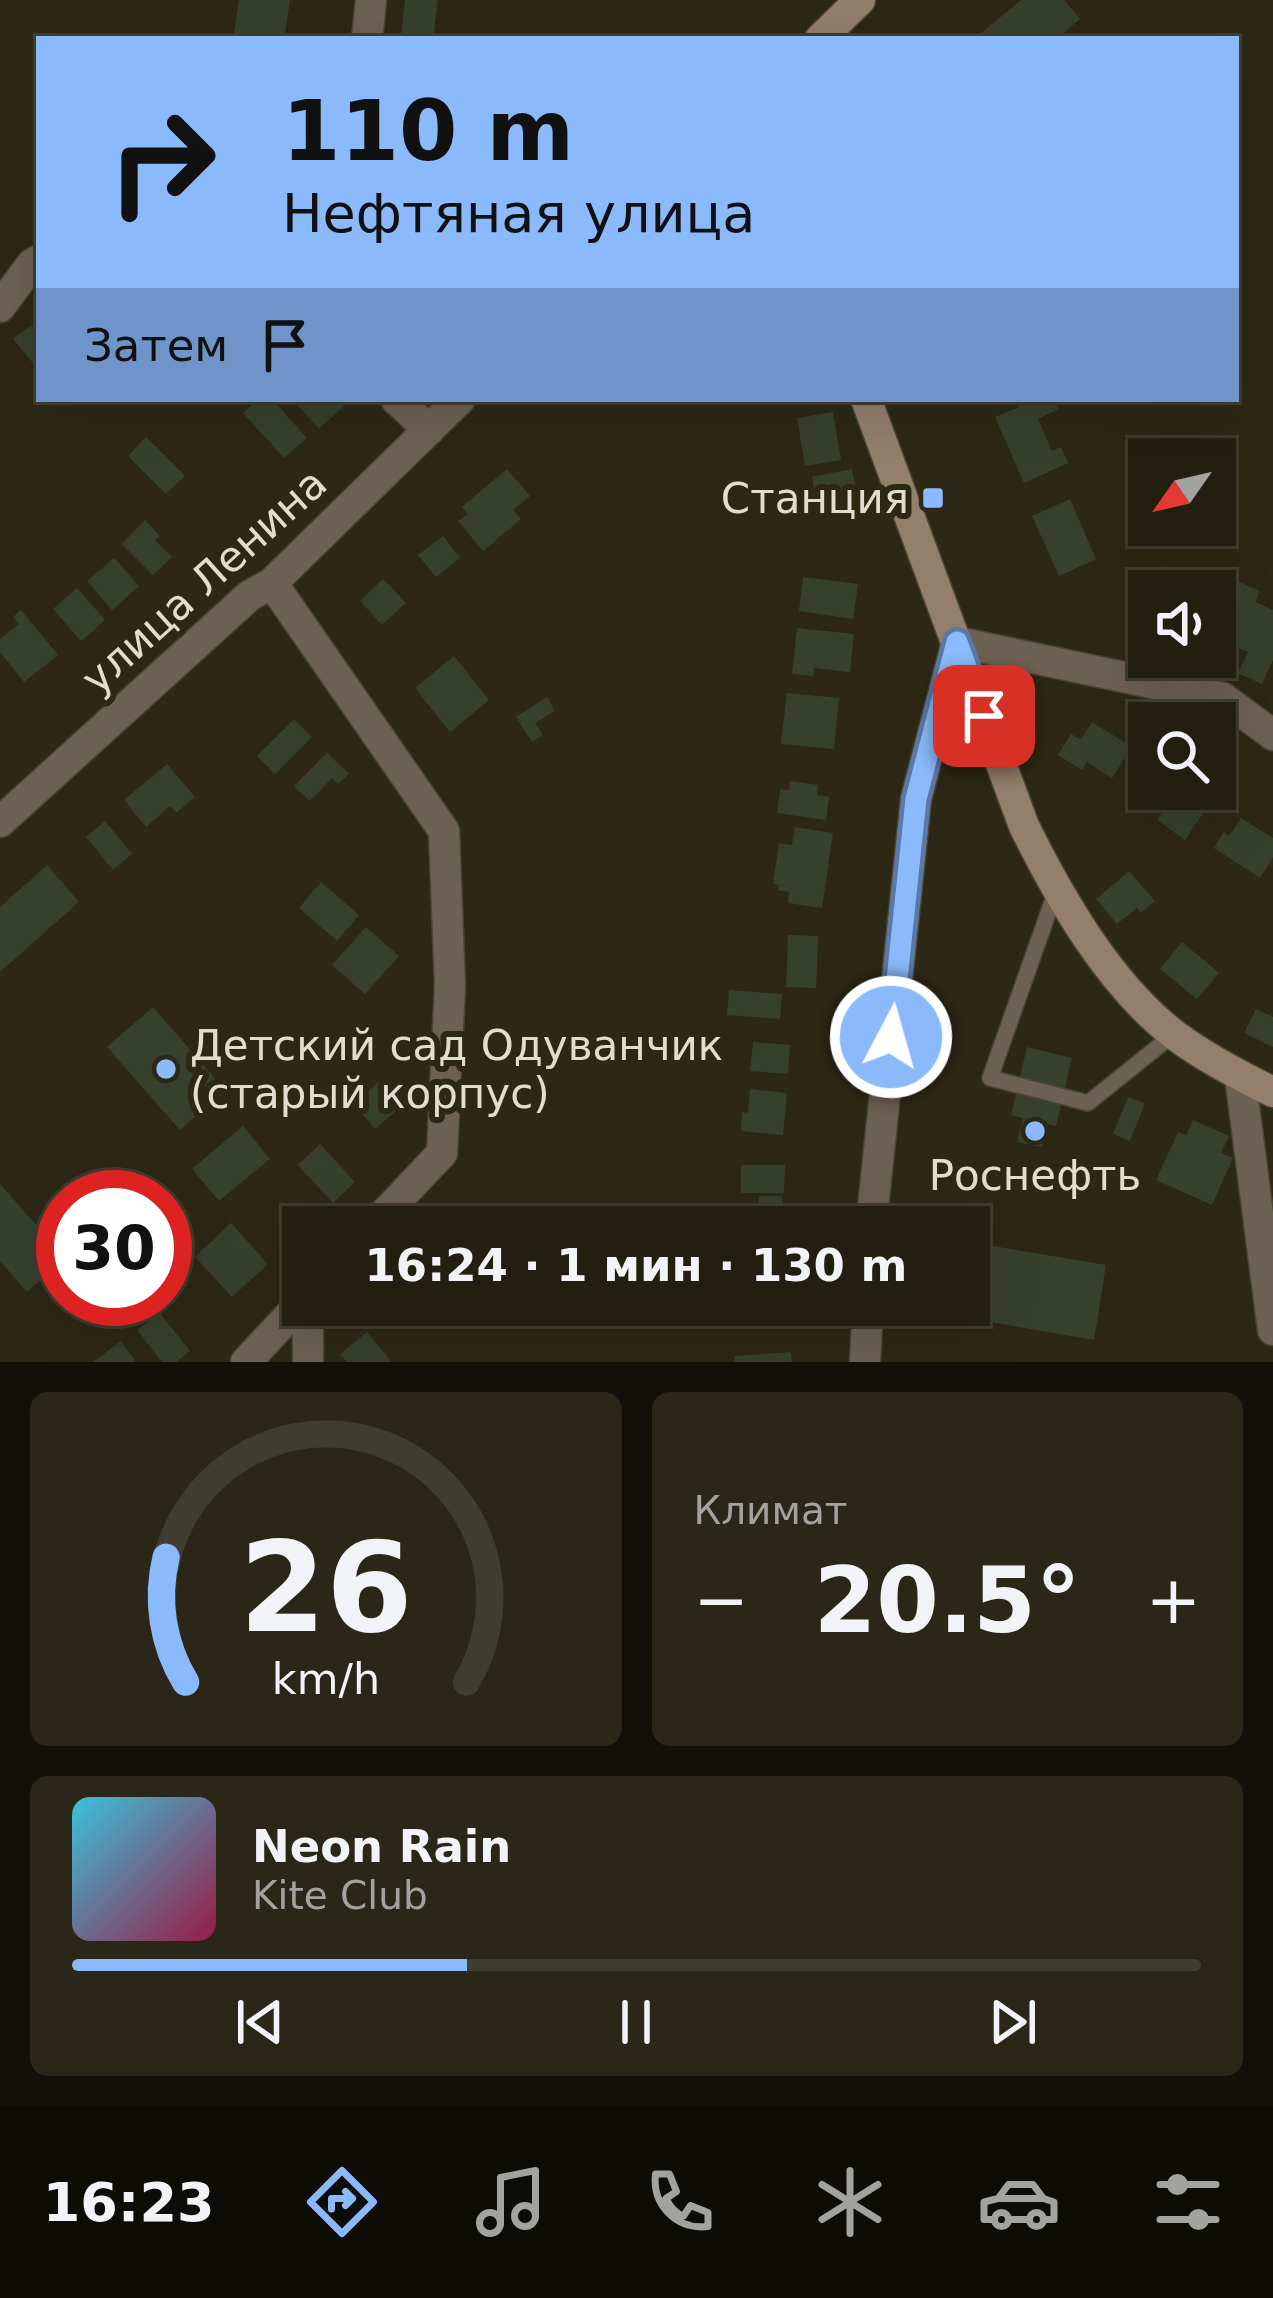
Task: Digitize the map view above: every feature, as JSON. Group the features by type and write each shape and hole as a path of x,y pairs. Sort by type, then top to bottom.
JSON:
{"main road":[{"path":"823,36 860,0"},
{"path":"867,402 1024,826 1056,891 1131,992 1174,1034 1273,1092"}],"street":[{"path":"368,36 371,0"},
{"path":"0,308 36,262"},
{"path":"398,402 429,430"},
{"name":"улица Ленина","path":"0,822 249,596 272,583 457,402"},
{"path":"272,583 444,831 450,986 442,1153 392,1206"},
{"path":"874,1206 916,799 957,642 1223,698 1273,735"},
{"path":"1240,1076 1273,1330"},
{"path":"246,1362 282,1326"},
{"path":"306,1326 308,1362"},
{"path":"866,1362 867,1326"}],"lane":[{"path":"1056,891 990,1078 1088,1103 1174,1034"}],"building":[{"path":"239,0 290,0 284,36 233,36"},
{"path":"405,0 438,0 433,36 401,35"},
{"path":"1021,0 1064,0 1080,19 1060,36 978,36"},
{"path":"31,325 36,331 36,360 33,363 13,339"},
{"path":"256,402 275,402 307,438 284,458 243,413"},
{"path":"295,402 347,403 319,429"},
{"path":"1016,402 1056,402 1059,409 1038,419 1052,451 1061,447 1068,463 1024,483 995,417 1019,407"},
{"path":"833,412 841,460 805,466 797,418"},
{"path":"146,437 185,476 166,494 128,456"},
{"path":"507,469 530,496 513,510 521,519 483,551 458,521 468,514 462,507"},
{"path":"852,469 860,510 820,518 812,477"},
{"path":"1070,499 1096,559 1059,576 1032,516"},
{"path":"145,520 160,536 155,540 172,557 153,575 122,544"},
{"path":"443,536 460,558 436,577 418,555"},
{"path":"114,558 139,586 112,610 87,581"},
{"path":"803,577 858,584 853,619 799,611"},
{"path":"383,579 406,603 382,625 360,601"},
{"path":"1239,582 1260,591 1255,602 1273,610 1273,660 1262,684 1238,673 1248,652 1236,647"},
{"path":"77,588 105,620 81,641 53,609"},
{"path":"21,610 58,655 24,682 0,652 0,639 19,624 13,617"},
{"path":"797,628 854,634 850,672 814,668 813,676 792,674"},
{"path":"454,656 489,700 450,732 415,688"},
{"path":"787,693 839,698 834,749 781,744"},
{"path":"547,697 555,711 535,723 543,735 532,742 516,717"},
{"path":"294,719 312,737 275,774 257,756"},
{"path":"1092,722 1128,744 1128,753 1112,778 1087,762 1082,770 1058,755 1071,734 1081,740"},
{"path":"327,753 349,774 338,784 332,778 310,801 294,786"},
{"path":"167,764 195,797 176,813 170,806 146,827 124,800"},
{"path":"790,781 818,785 817,795 829,797 826,820 777,813 780,789 789,790"},
{"path":"1164,810 1205,810 1185,840 1157,820"},
{"path":"1241,818 1273,838 1273,857 1260,878 1214,848"},
{"path":"105,821 132,854 113,870 86,837"},
{"path":"795,827 833,833 822,908 788,903 789,892 773,884 779,843 792,845"},
{"path":"47,865 79,902 0,972 0,907"},
{"path":"1129,871 1155,901 1117,924 1096,899"},
{"path":"321,882 359,915 337,941 299,908"},
{"path":"366,927 399,956 365,994 332,965"},
{"path":"788,935 818,936 816,988 786,987"},
{"path":"1182,942 1219,973 1197,999 1160,969"},
{"path":"729,990 782,994 780,1019 727,1015"},
{"name":"Детский сад Одуванчик (старый корпус)","path":"153,1007 225,1090 180,1130 107,1047"},
{"path":"1256,1009 1273,1017 1273,1047 1244,1033"},
{"path":"753,1042 790,1045 788,1074 750,1071"},
{"path":"1027,1047 1072,1058 1056,1126 1047,1124 1042,1147 1017,1142 1023,1118 1011,1115"},
{"path":"378,1082 400,1107 375,1129 354,1104"},
{"path":"750,1089 787,1093 783,1135 741,1131"},
{"path":"1128,1097 1145,1103 1130,1141 1113,1134"},
{"path":"1193,1120 1229,1136 1221,1153 1233,1158 1212,1205 1156,1180 1178,1132 1186,1135"},
{"path":"243,1126 270,1159 219,1201 192,1169"},
{"path":"320,1144 355,1182 333,1203 298,1165"},
{"path":"741,1165 785,1165 784,1193 741,1193"},
{"path":"0,1184 36,1225 36,1284 27,1292 0,1261"},
{"path":"759,1196 782,1196 782,1206 759,1206"},
{"path":"231,1223 268,1264 232,1297 195,1257"},
{"path":"990,1246 1106,1265 1094,1340 990,1322"},
{"path":"170,1326 190,1351 176,1362 162,1362 137,1330"},
{"path":"367,1332 392,1362 347,1362 340,1354"},
{"path":"121,1341 136,1362 93,1362"},
{"path":"791,1352 792,1362 735,1362 734,1356"}],"place":[{"name":"Станция","path":"933,498"},
{"name":"Детский сад Одуванчик (старый корпус)","path":"166,1069"},
{"name":"Роснефть","path":"1035,1131"}],"route":[{"path":"891,1037 916,799 957,642 984,716"}]}
